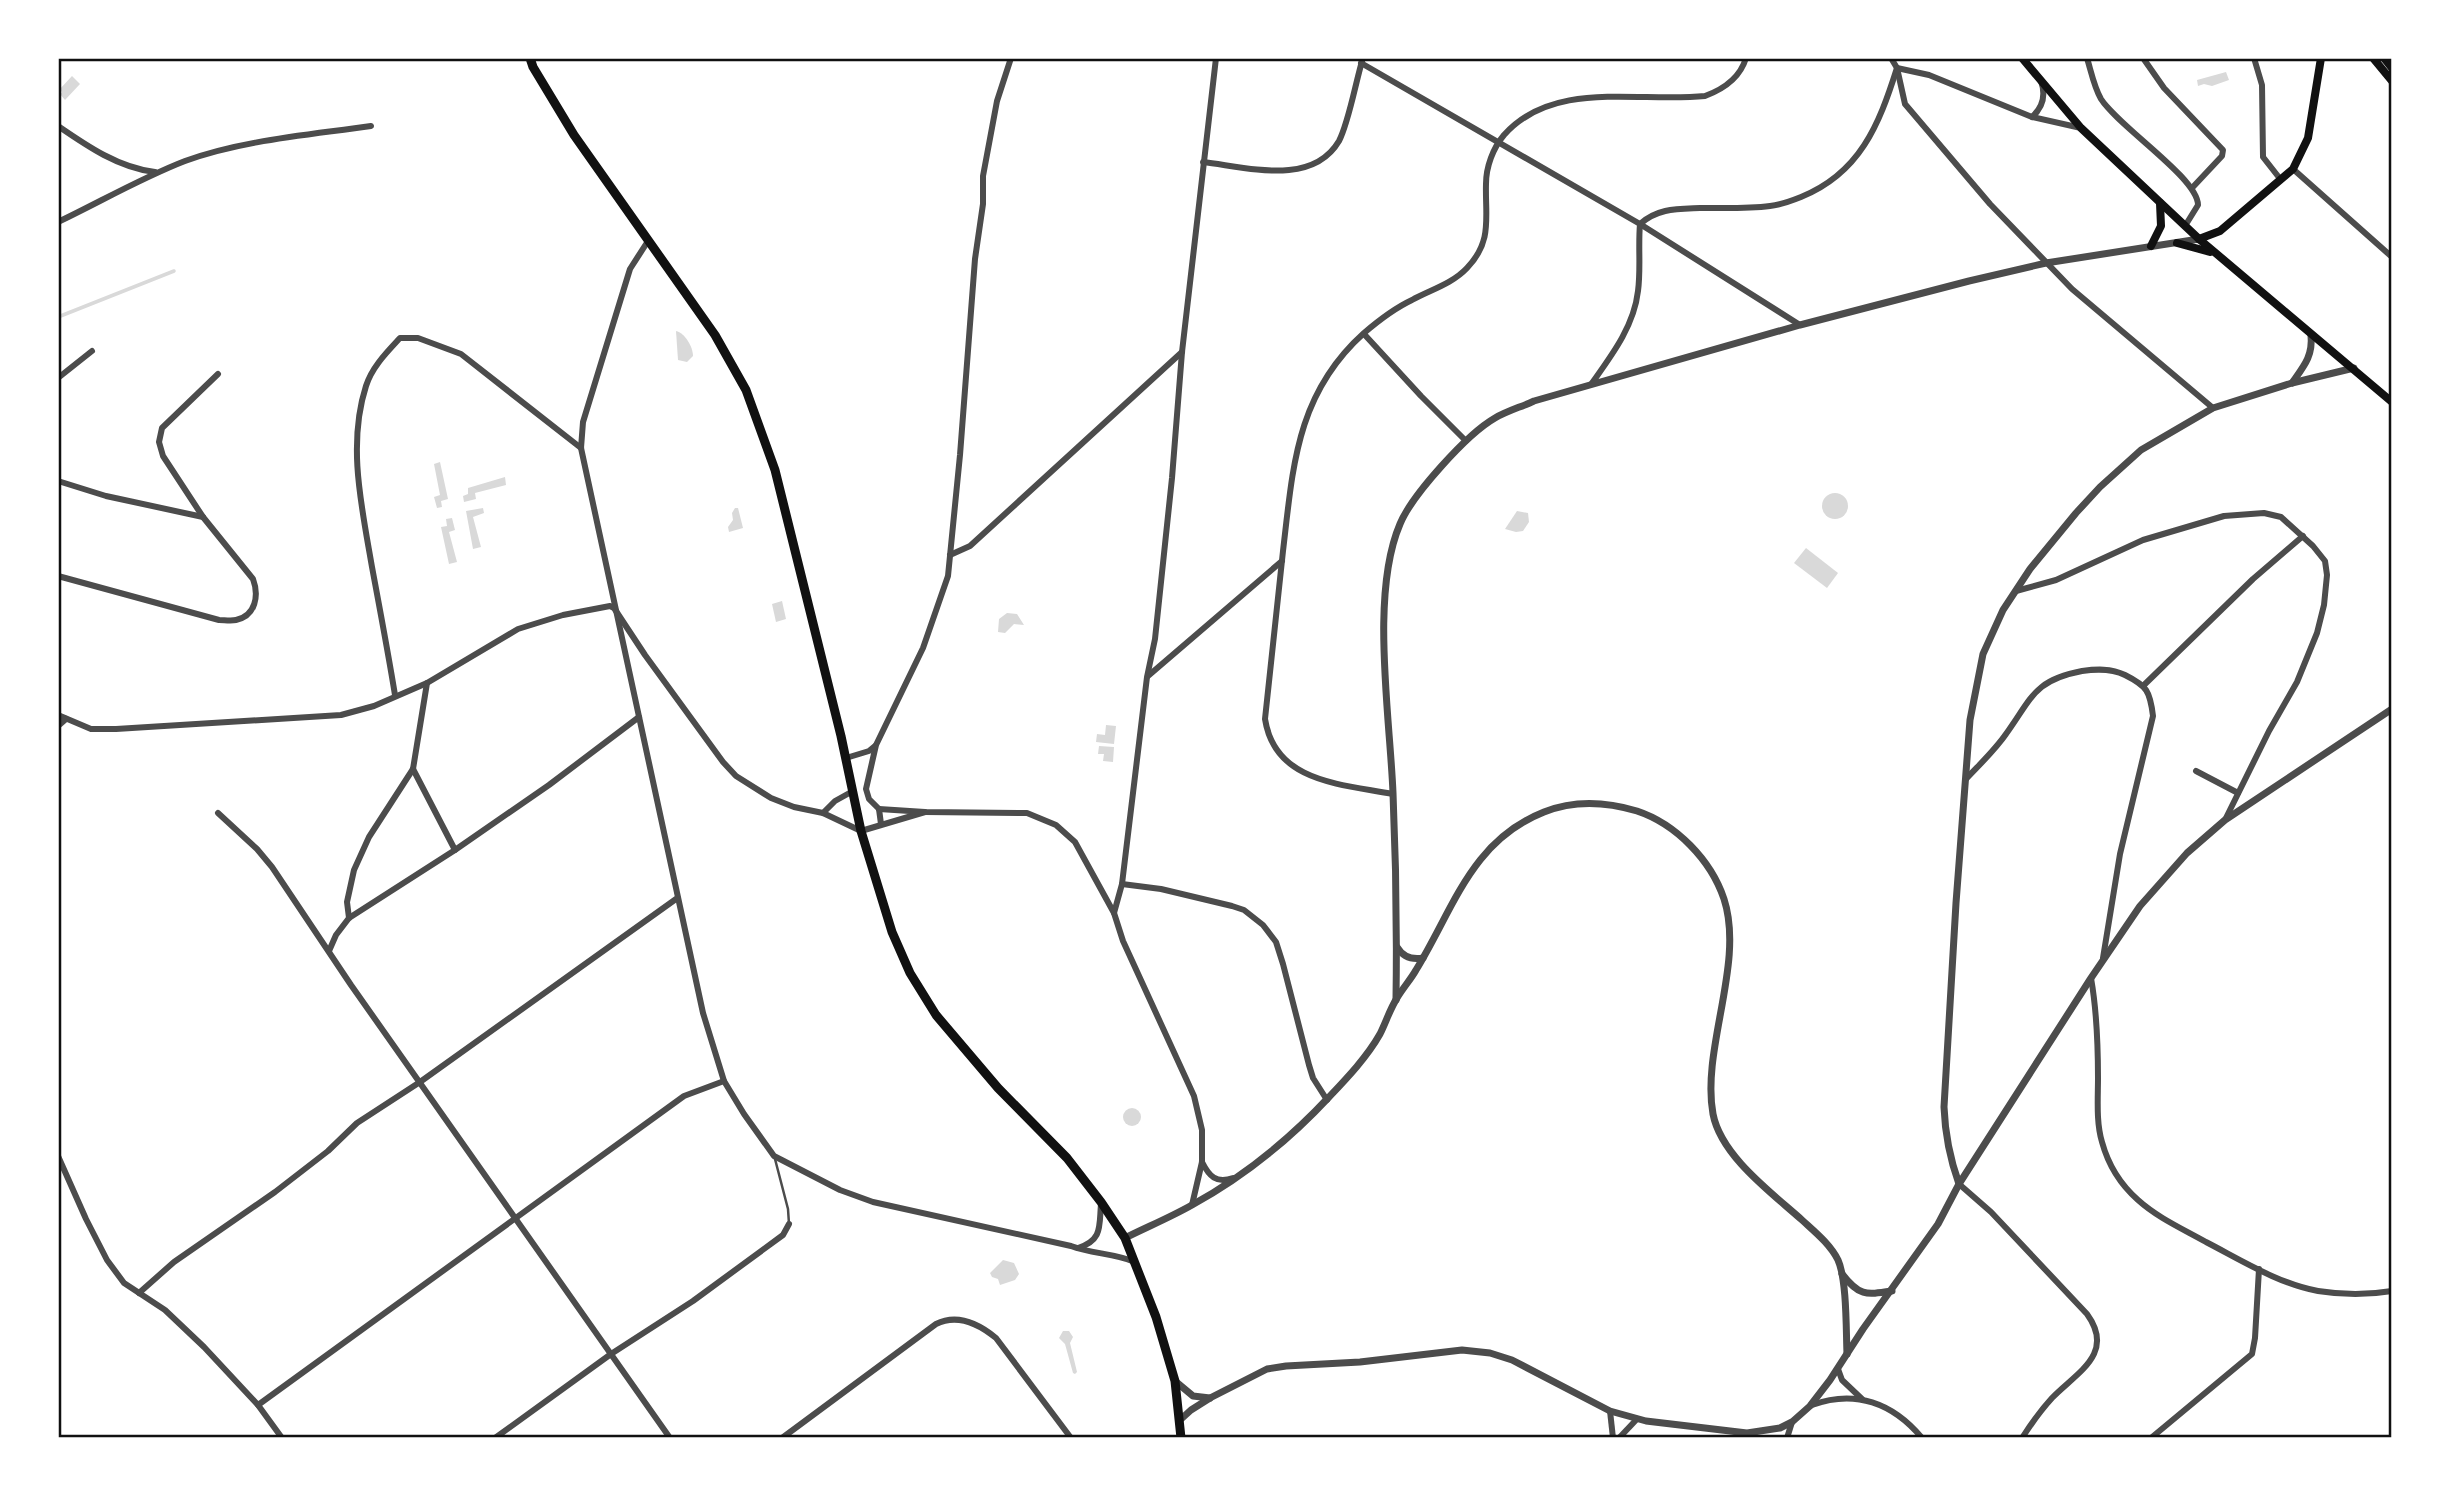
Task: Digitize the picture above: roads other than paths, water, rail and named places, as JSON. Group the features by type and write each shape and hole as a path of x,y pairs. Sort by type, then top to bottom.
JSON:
{"main road":[{"path":"530,58 574,135 715,335 747,390 775,470 846,758 861,831 892,932 910,973 936,1015 998,1088 1067,1158 1125,1238 1156,1317 1175,1381 1181,1438"},
{"path":"2022,58 2081,128 2199,240 2392,402"},
{"path":"2373,58 2392,81"},
{"path":"2384,58 2392,68"},
{"path":"2199,240 2220,231 2292,169 2308,138 2322,59"},
{"path":"2151,246 2161,226 2160,203"},
{"path":"2177,243 2219,256"}],"street":[{"path":"1011,58 997,101 983,176 983,204 975,259 961,448 944,589 923,648 876,745 866,789 869,800 879,809 1027,813 1056,825 1074,842 1114,914 1123,941 1191,1087 1202,1130 1202,1162 1192,1205"},
{"path":"1114,914 1122,884 1147,677 1155,639 1182,352 1216,58"},
{"path":"1393,794 1327,781 1302,772 1282,758 1269,739 1265,719 1282,561 1294,460 1307,416 1328,376 1364,334 1401,306 1452,280 1475,258 1488,229 1486,177 1498,142 1511,128 1541,108 1568,100 1705,96 1730,84 1740,72 1746,58"},
{"path":"1891,58 1897,68 1905,104 1990,204 2072,289 2213,408"},
{"path":"2087,58 2101,97 2112,113 2192,188 2198,205 2185,226"},
{"path":"2143,58 2164,88 2223,150 2222,156 2192,188"},
{"path":"2254,58 2262,85 2263,157 2281,180"},
{"path":"1203,162 1296,171 1320,161 1338,141 1344,129 1362,61 1640,224 1800,325"},
{"path":"1897,68 1929,75 2032,117 2081,128"},
{"path":"1592,383 1629,325 1636,306 1639,289 1640,224 1649,216 1670,209 1772,206 1826,185 1845,171 1867,142 1885,106 1897,68"},
{"path":"2032,117 2039,111 2043,99 2041,80"},
{"path":"58,125 116,162 157,173"},
{"path":"58,222 187,160 241,146 371,126"},
{"path":"2292,169 2392,257"},
{"path":"1396,1000 1393,794 1385,655 1385,607 1389,566 1400,524 1411,505 1466,441 1494,419 1534,401 1800,325 2046,263 2199,240"},
{"path":"648,241 630,269 583,422 581,448 677,899 703,1013 724,1081 774,1156 828,1185 873,1202 1091,1253 1122,1256 1135,1262"},
{"path":"1364,334 1466,441"},
{"path":"2292,383 2307,363 2312,350 2311,335"},
{"path":"395,695 360,499 357,451 359,414 366,383 381,357 400,338 418,338 461,354 581,448"},
{"path":"58,378 92,351"},
{"path":"950,555 970,546 1182,352"},
{"path":"2022,1438 2053,1397 2089,1364 2096,1350 2096,1332 2093,1322 2074,1300 1991,1212 1959,1184 1944,1124 1956,903 1970,720 1983,654 2003,610 2030,569 2100,487 2141,450 2213,408 2292,383 2354,368"},
{"path":"58,576 219,620 237,620 252,609 257,591 253,579 204,517 163,456 159,442 162,428 218,374"},
{"path":"58,481 106,496 204,517"},
{"path":"2016,591 2056,580 2143,540 2224,516 2271,514 2286,520 2303,536 2325,561 2327,575 2318,633 2297,682 2225,820"},
{"path":"2144,685 2259,573 2303,536"},
{"path":"1147,677 1282,561"},
{"path":"58,715 91,729 341,715 374,706 426,683 518,629 603,606 614,608 723,762 736,776 771,799 823,813 861,831 925,812"},
{"path":"1966,779 2002,740 2030,698 2055,677 2092,670 2110,670 2144,685 2151,700 2152,716 2120,854 2103,961"},
{"path":"349,918 347,902 354,870 369,836 413,769 426,683"},
{"path":"1180,1420 1210,1398 1267,1369 1462,1350 1490,1353 1512,1360 1610,1411 1637,1419 1752,1432 1780,1428 1792,1422 1810,1406 1838,1369 1863,1329 1938,1224 1959,1184 2140,906 2188,853 2225,820 2392,709"},
{"path":"329,951 336,935 349,918 549,785 639,717"},
{"path":"58,726 66,719"},
{"path":"846,758 869,751 876,745"},
{"path":"413,769 455,850"},
{"path":"2196,771 2238,793"},
{"path":"823,813 853,790"},
{"path":"1125,1238 1192,1205 1237,1177 1295,1132 1327,1100 1379,1036 1396,1000 1486,850 1517,824 1553,808 1575,804 1610,804 1651,816 1674,831 1708,868 1725,902 1727,960 1712,1081 1714,1118 1729,1150 1819,1235 1839,1262 1847,1355"},
{"path":"879,809 881,824"},
{"path":"218,813 257,849 272,867 670,1438"},
{"path":"1122,884 1161,889 1232,906 1244,910 1263,925 1276,942 1313,1078 1327,1100"},
{"path":"139,1293 174,1262 275,1192 357,1123 420,1082 677,899"},
{"path":"1397,947 1402,954 1409,957 1423,958"},
{"path":"2091,978 2098,1019 2099,1127 2102,1142 2111,1167 2137,1199 2155,1213 2259,1269 2316,1290 2361,1294 2392,1291"},
{"path":"258,1405 684,1096 724,1081"},
{"path":"58,1156 107,1260 124,1283 175,1319 258,1405 282,1438"},
{"path":"1202,1162 1212,1178 1220,1181 1237,1177"},
{"path":"1073,1247 1090,1244 1096,1237 1100,1230 1101,1202"},
{"path":"495,1438 611,1354 693,1301 783,1236 789,1224"},
{"path":"2151,1438 2252,1354 2259,1269"},
{"path":"1842,1273 1860,1292 1868,1295 1892,1291"},
{"path":"782,1438 936,1324 958,1319 982,1327 996,1338 1071,1438"},
{"path":"1838,1369 1842,1380 1862,1399"},
{"path":"1175,1381 1193,1396 1210,1398"},
{"path":"1810,1406 1838,1397 1862,1399 1892,1411 1922,1438"},
{"path":"1610,1411 1613,1438"},
{"path":"1619,1438 1637,1419"},
{"path":"1787,1438 1792,1422"},
{"path":"1752,1432 1760,1438"}],"lane":[{"path":"774,1156 788,1209 789,1224"}],"waterway":[{"path":"58,317 174,271"}]}
